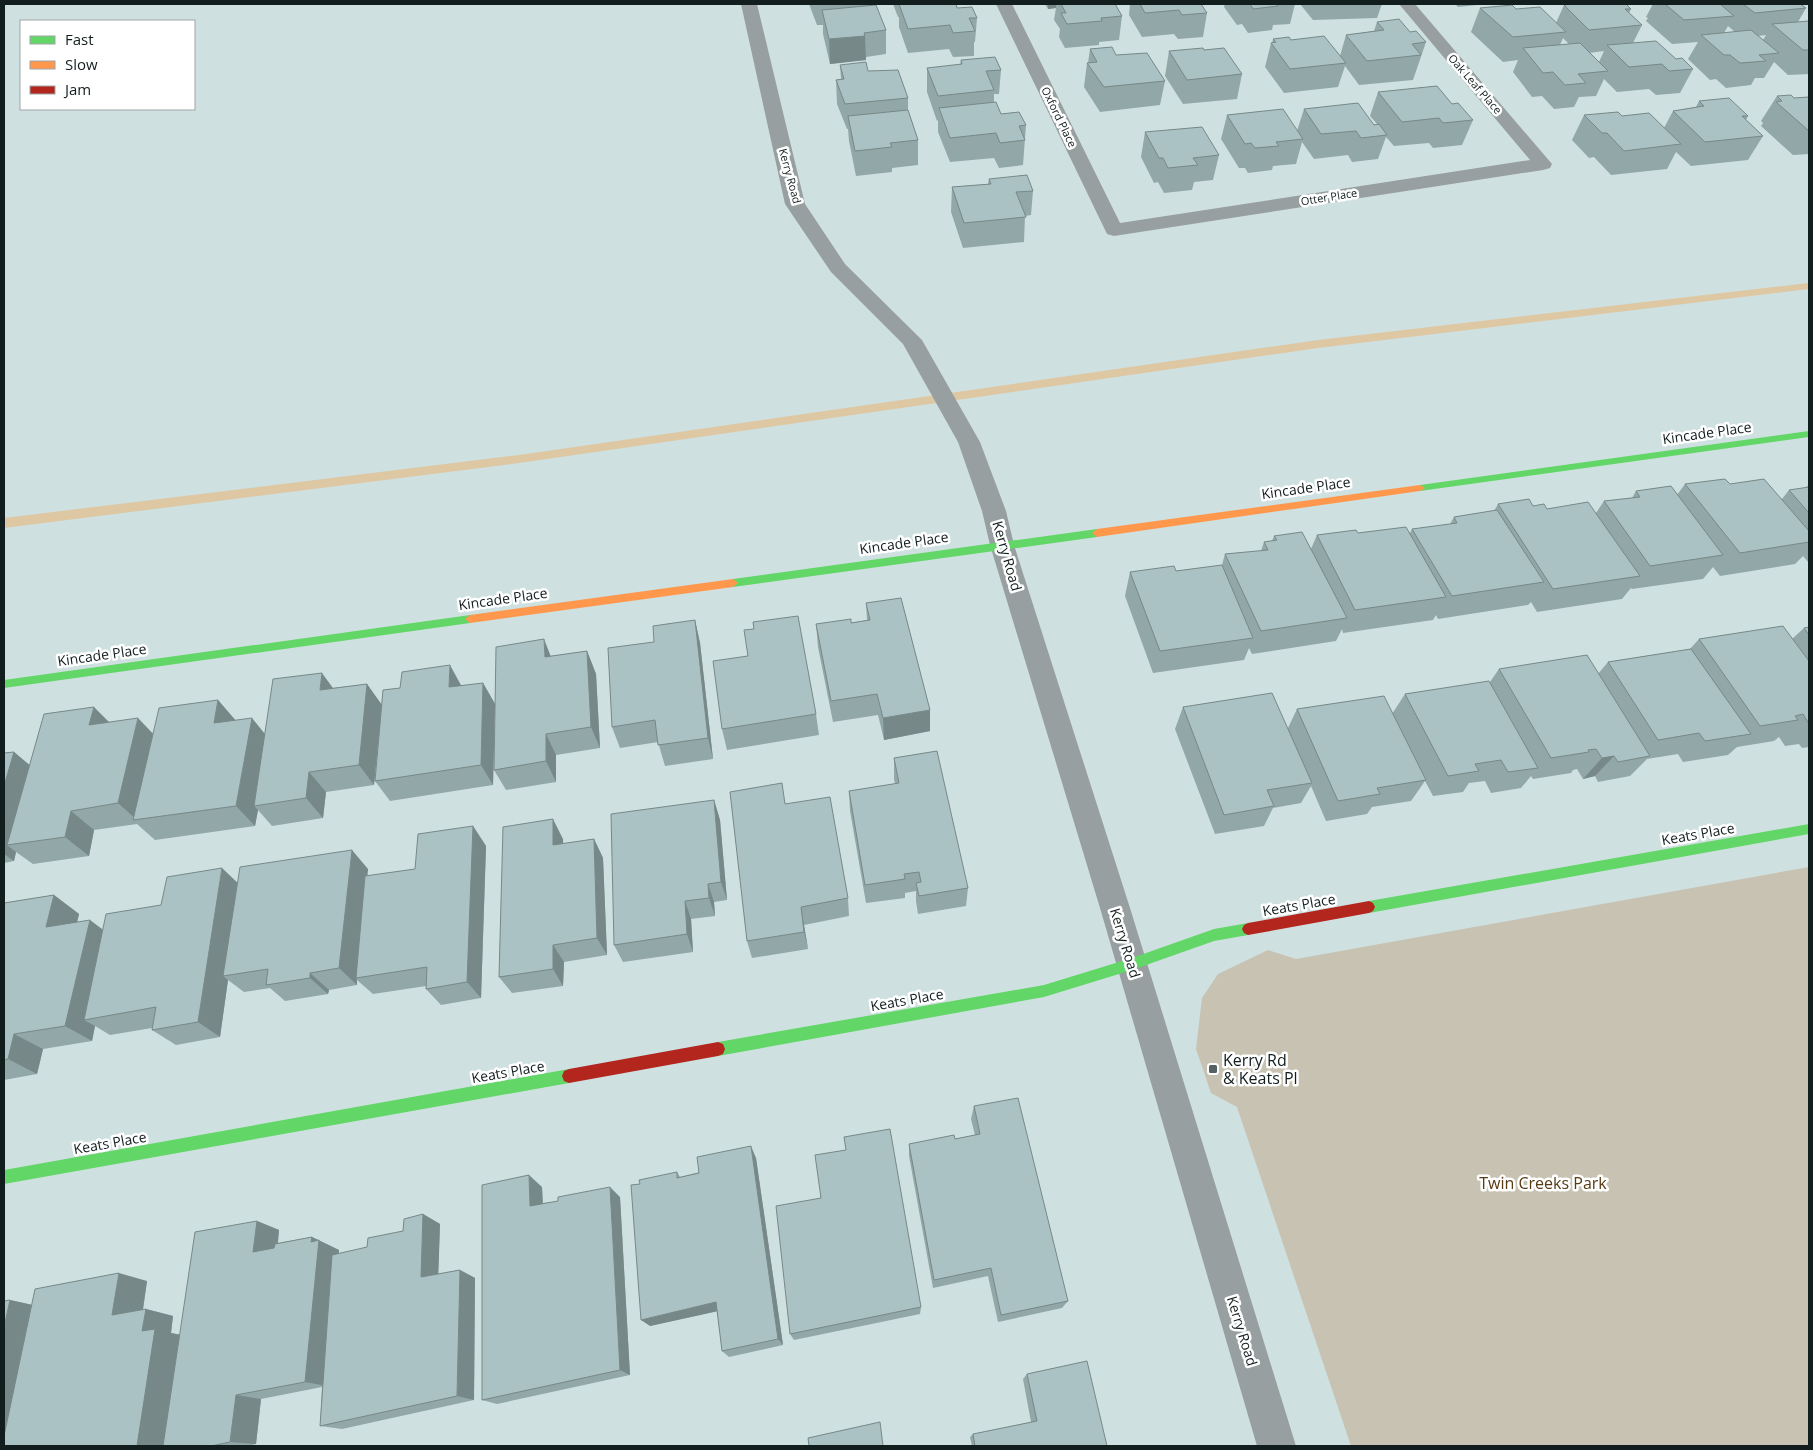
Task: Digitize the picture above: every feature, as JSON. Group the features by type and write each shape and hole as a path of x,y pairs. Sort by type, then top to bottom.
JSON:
{"street":[{"name":"Kerry Road","path":"750,4 796,204 838,268 911,340 969,442 994,511 1002,545 1132,964 1277,1446"},
{"name":"Oxford Place","path":"1004,4 1114,230"},
{"name":"Oak Leaf Place","path":"1407,4 1543,164"},
{"name":"Otter Place","path":"1114,230 1543,164"},
{"name":"Kincade Place","path":"4,684 1809,434"},
{"name":"Keats Place","path":"4,1177 1044,991 1132,964 1214,935 1809,829"}],"green space":[{"name":"Twin Creeks Park","path":"1809,867 1809,1446 1351,1446 1237,1107 1211,1093 1196,1049 1202,998 1218,974 1268,950 1296,959"}],"building":[{"path":"899,4 956,4 957,8 972,7 977,18 969,18 975,31 953,33 950,25 908,29"},
{"path":"1061,4 1115,4 1122,16 1101,18 1102,21 1067,24 1061,13 1066,13"},
{"path":"1140,4 1201,4 1207,13 1182,15 1179,10 1145,13"},
{"path":"1250,4 1276,4 1278,6 1253,9"},
{"path":"1626,4 1631,9 1625,9 1642,25 1589,30 1564,5"},
{"path":"1665,4 1720,4 1734,16 1684,20"},
{"path":"1743,4 1800,4 1806,8 1755,13"},
{"path":"876,5 886,30 864,33 865,36 829,39 822,10"},
{"path":"1512,5 1516,9 1540,7 1566,32 1513,37 1480,8"},
{"path":"1399,19 1410,32 1416,31 1426,42 1412,44 1421,55 1367,61 1346,35 1384,30 1377,22"},
{"path":"1809,21 1809,50 1803,50 1772,24"},
{"path":"1751,30 1779,53 1759,55 1766,61 1740,63 1730,55 1724,55 1701,35"},
{"path":"1324,36 1346,63 1290,69 1271,43 1276,42 1273,39 1289,37 1291,40"},
{"path":"1656,41 1676,59 1682,58 1693,69 1669,71 1662,64 1629,67 1607,45"},
{"path":"1580,43 1608,71 1578,74 1586,83 1565,85 1553,72 1543,73 1523,48"},
{"path":"1112,47 1116,55 1147,53 1165,81 1104,87 1087,63 1097,62 1090,49"},
{"path":"1203,48 1204,50 1224,48 1242,74 1187,80 1169,51"},
{"path":"995,57 1001,70 986,71 994,90 938,96 927,68 962,64 961,60"},
{"path":"866,62 868,71 898,70 908,98 845,104 836,80 844,79 840,65"},
{"path":"1437,86 1452,104 1458,103 1473,120 1443,123 1439,118 1402,122 1378,92"},
{"path":"1791,95 1794,98 1809,97 1809,131 1776,102 1782,101 1777,96"},
{"path":"1729,98 1748,116 1742,116 1763,136 1705,142 1673,111 1704,106 1699,101"},
{"path":"996,102 1001,114 1019,112 1026,125 1019,126 1025,140 1000,143 996,133 950,138 939,108"},
{"path":"1358,103 1374,125 1379,124 1387,135 1361,138 1356,131 1321,134 1304,109"},
{"path":"1283,109 1303,139 1276,142 1279,146 1255,148 1251,143 1245,144 1227,115"},
{"path":"908,110 918,140 890,143 892,147 855,151 848,116"},
{"path":"1618,112 1622,116 1649,113 1681,144 1624,151 1607,133 1602,133 1584,115"},
{"path":"1202,127 1219,155 1193,158 1198,165 1168,168 1163,158 1159,158 1145,132"},
{"path":"1027,175 1033,191 1016,192 1026,217 964,223 952,187 991,184 989,179"},
{"path":"1725,479 1730,484 1764,479 1809,531 1809,542 1740,553 1685,484"},
{"path":"1671,486 1723,555 1650,566 1604,501 1640,497 1636,491"},
{"path":"1809,487 1809,513 1789,490"},
{"path":"1529,499 1533,506 1544,504 1547,509 1588,502 1640,576 1553,589 1498,504"},
{"path":"1497,510 1544,582 1452,596 1412,529 1457,523 1454,517"},
{"path":"1406,527 1446,597 1355,610 1317,535 1356,530 1358,533"},
{"path":"1302,532 1347,618 1261,631 1225,554 1268,550 1264,542 1277,540 1274,536"},
{"path":"1222,565 1253,638 1160,651 1130,572 1174,566 1176,571"},
{"path":"901,598 930,710 883,718 877,694 831,701 816,624 851,619 851,623 870,620 866,603"},
{"path":"798,616 816,714 722,729 713,661 748,656 744,630 754,629 753,622"},
{"path":"695,620 708,738 658,745 655,720 612,727 608,648 654,642 653,626"},
{"path":"1783,626 1809,661 1809,724 1803,714 1795,716 1798,720 1760,726 1699,639"},
{"path":"1809,627 1809,635 1804,628"},
{"path":"544,639 545,657 587,651 591,727 546,734 546,761 494,770 496,647"},
{"path":"1691,649 1751,734 1705,741 1699,733 1658,740 1608,662"},
{"path":"1587,655 1650,756 1618,762 1614,756 1602,758 1596,749 1588,750 1589,752 1551,758 1499,669"},
{"path":"450,665 449,687 483,683 481,765 375,781 383,690 400,688 402,672"},
{"path":"322,673 320,690 367,684 359,765 309,772 306,798 254,806 273,679"},
{"path":"1489,681 1538,768 1508,772 1501,760 1475,764 1479,771 1448,776 1405,694"},
{"path":"1272,693 1312,783 1267,790 1274,806 1224,815 1183,707"},
{"path":"1384,696 1426,780 1377,788 1380,794 1338,801 1297,709"},
{"path":"218,700 214,723 252,718 236,806 133,820 159,708"},
{"path":"94,707 89,725 138,718 118,803 71,811 65,837 7,845 44,714"},
{"path":"937,751 968,888 919,896 916,883 921,882 919,872 904,874 905,879 865,885 849,791 899,783 894,758"},
{"path":"14,752 4,786 4,753"},
{"path":"782,783 785,804 830,797 848,898 801,907 804,932 747,941 730,792"},
{"path":"714,800 721,882 708,884 709,898 685,901 687,934 614,945 611,814"},
{"path":"553,819 553,845 594,839 597,938 553,945 553,969 499,977 503,827"},
{"path":"473,826 467,982 426,989 427,967 356,978 365,876 415,869 418,834"},
{"path":"352,850 339,968 310,973 310,978 266,985 268,969 223,976 240,867"},
{"path":"222,868 198,1022 152,1030 156,1007 84,1020 106,914 161,905 167,877"},
{"path":"54,895 46,927 90,920 65,1026 14,1034 8,1059 4,1060 4,903"},
{"path":"1018,1098 1068,1301 1001,1315 991,1268 934,1280 909,1144 954,1135 955,1139 980,1134 974,1106"},
{"path":"890,1129 921,1307 790,1334 776,1206 821,1198 815,1155 846,1150 844,1137"},
{"path":"751,1146 778,1339 722,1351 716,1302 641,1320 631,1185 640,1184 639,1180 677,1172 677,1178 699,1173 697,1157"},
{"path":"529,1175 530,1206 558,1201 558,1197 610,1187 620,1370 482,1400 482,1185"},
{"path":"423,1214 421,1277 460,1270 457,1396 320,1426 332,1255 367,1247 368,1238 403,1231 404,1219"},
{"path":"257,1221 253,1252 274,1248 275,1244 312,1237 311,1242 319,1240 305,1382 236,1395 230,1442 211,1446 163,1446 195,1232"},
{"path":"119,1273 112,1315 146,1309 142,1331 155,1329 137,1446 4,1446 4,1436 35,1289"},
{"path":"10,1300 4,1327 4,1301"},
{"path":"1087,1361 1107,1446 975,1446 973,1434 1037,1421 1027,1374"},
{"path":"880,1422 883,1446 809,1446 808,1438"}],"waterway":[{"path":"4,523 519,459 1318,344 1809,286"}],"traffic: fast":[{"path":"1420,488 1809,434"},
{"path":"733,583 1097,533"},
{"path":"4,684 470,619"},
{"path":"1369,907 1809,829"},
{"path":"718,1049 1044,991 1132,964 1214,935 1248,929"},
{"path":"4,1177 569,1076"}],"traffic: slow":[{"path":"1097,533 1420,488"},
{"path":"470,619 733,583"}],"traffic: jam":[{"path":"1248,929 1369,907"},
{"path":"569,1076 718,1049"}],"place":[{"name":"Kerry Rd & Keats Pl","path":"1213,1069"}]}
